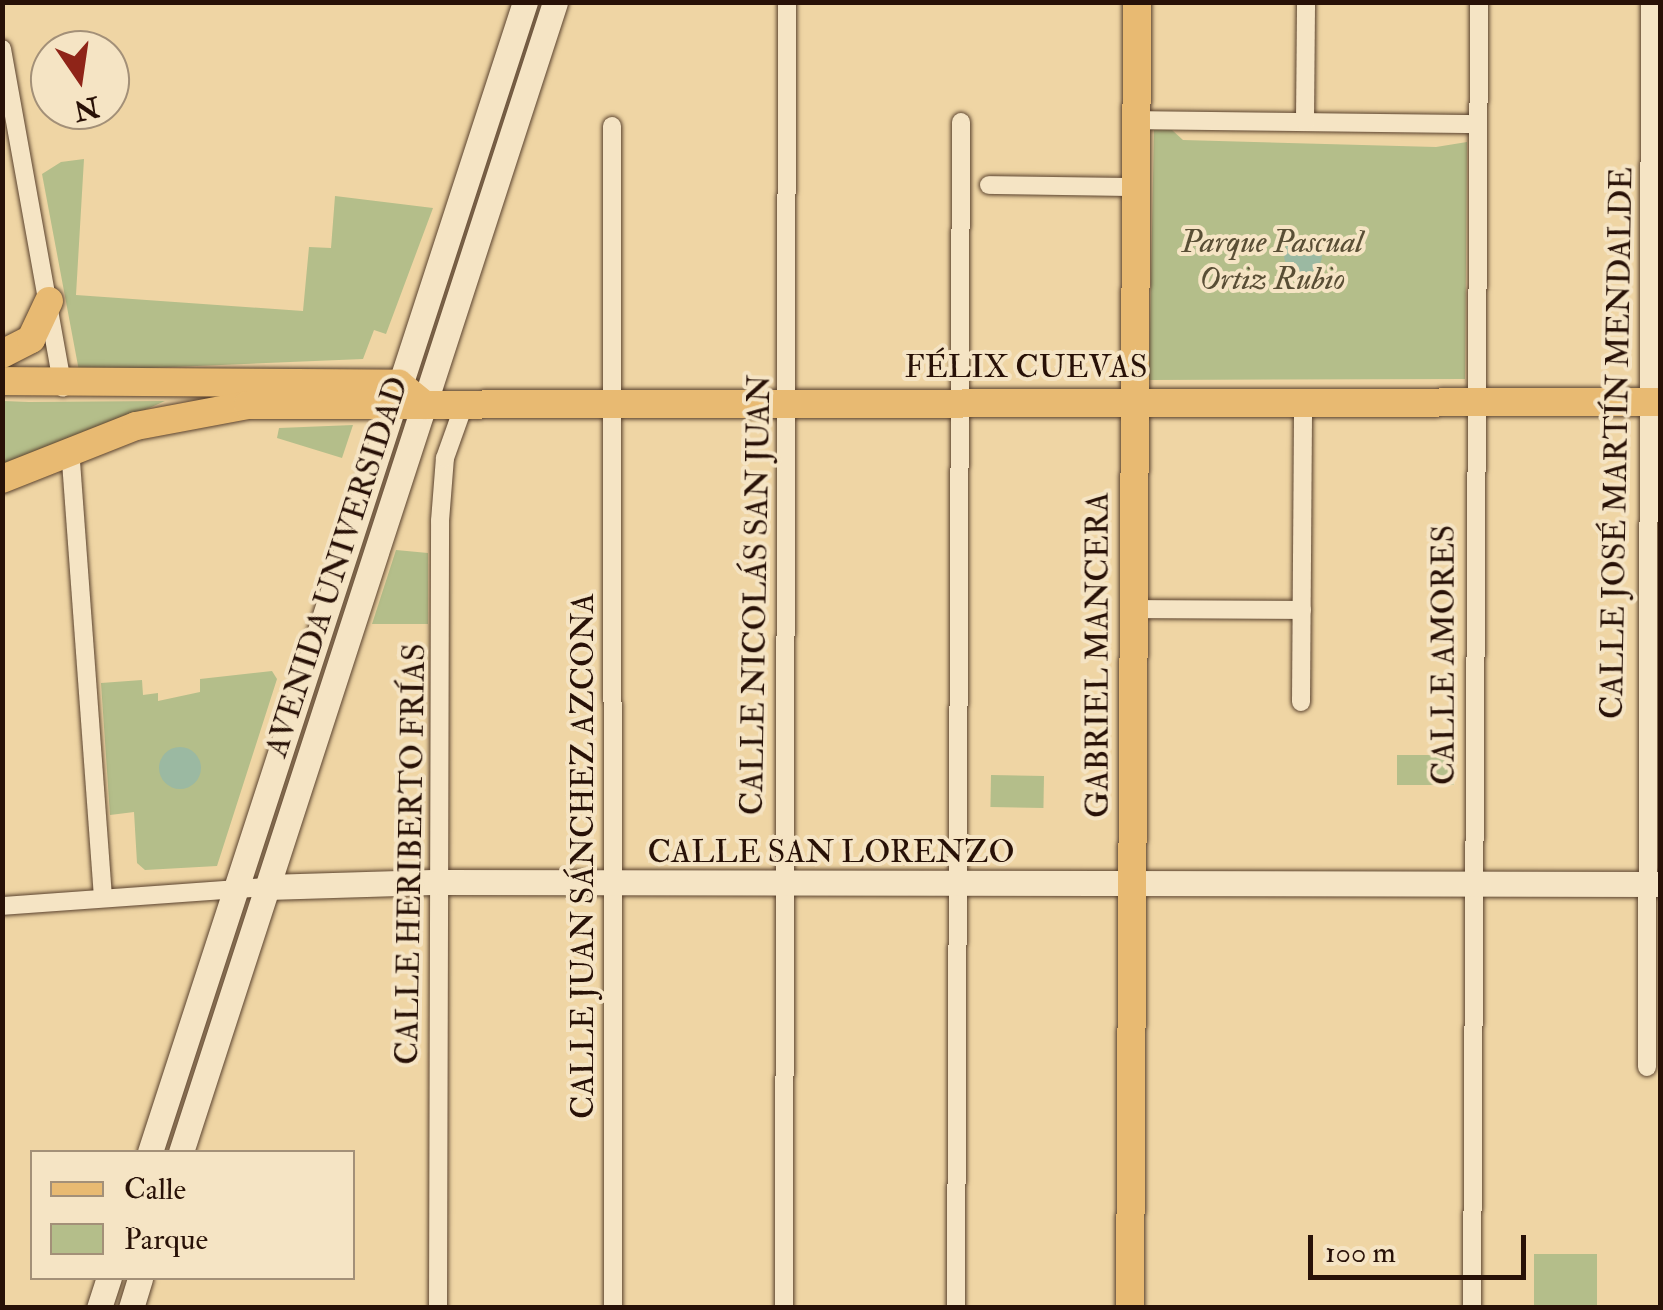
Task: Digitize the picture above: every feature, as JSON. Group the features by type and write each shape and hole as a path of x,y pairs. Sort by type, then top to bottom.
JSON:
{"main road":[{"name":"AVENIDA UNIVERSIDAD","path":"151,1150 525,2"},
{"name":"AVENIDA UNIVERSIDAD","path":"182,1150 556,2"},
{"name":"GABRIEL MANCERA","path":"1130,1308 1137,2"},
{"path":"2,354 32,339 49,302"},
{"path":"2,382 248,405"},
{"path":"2,389 396,394"},
{"path":"2,479 70,448 156,420 248,405 396,394"},
{"name":"FÉLIX CUEVAS","path":"396,394 425,405 1134,400 1655,402"},
{"name":"CALLE SAN LORENZO","path":"266,888 440,882 783,886 1652,884"},
{"path":"100,1308 108,1280"},
{"path":"131,1308 139,1280"}],"street":[{"name":"CALLE NICOLÁS SAN JUAN","path":"784,1308 787,2"},
{"path":"1305,122 1306,2"},
{"name":"CALLE AMORES","path":"1472,1308 1479,2"},
{"name":"CALLE JOSÉ MARTÍN MENDALDE","path":"1647,1067 1655,402 1650,2"},
{"path":"2,49 62,387"},
{"path":"1136,120 1478,124"},
{"path":"956,1308 961,122"},
{"name":"CALLE JUAN SÁNCHEZ AZCONA","path":"612,126 614,1308"},
{"path":"990,186 1136,187"},
{"path":"1301,702 1303,401"},
{"name":"CALLE HERIBERTO FRÍAS","path":"438,1308 441,483 453,423 464,404"},
{"path":"70,448 104,897"},
{"path":"1134,609 1302,610"},
{"name":"CALLE SAN LORENZO","path":"2,906 266,888"}],"green space":[{"name":"Parque Pascual Ortiz Rubio","path":"1154,130 1172,130 1183,140 1436,147 1467,142 1465,379 1149,380"},
{"path":"84,159 76,295 303,311 309,247 331,248 335,196 433,208 386,334 374,330 363,359 79,371 42,174 61,162"},
{"path":"3,401 29,402 165,401 3,473"},
{"path":"353,425 342,458 277,438 279,428"},
{"path":"396,550 428,553 428,624 372,624"},
{"path":"272,671 277,679 217,866 145,870 137,863 134,812 110,815 101,683 142,680 143,695 158,693 158,701 200,692 200,679"},
{"path":"1397,755 1454,755 1454,785 1397,785"},
{"path":"991,775 1044,776 1043,808 990,807"},
{"path":"1534,1254 1597,1254 1597,1307 1534,1307"}],"shaded area":[{"path":"1303,236 1316,242 1322,255 1316,268 1303,274 1290,268 1284,255 1290,242"},
{"path":"180,747 195,753 201,768 195,783 180,789 165,783 159,768 165,753"}]}
